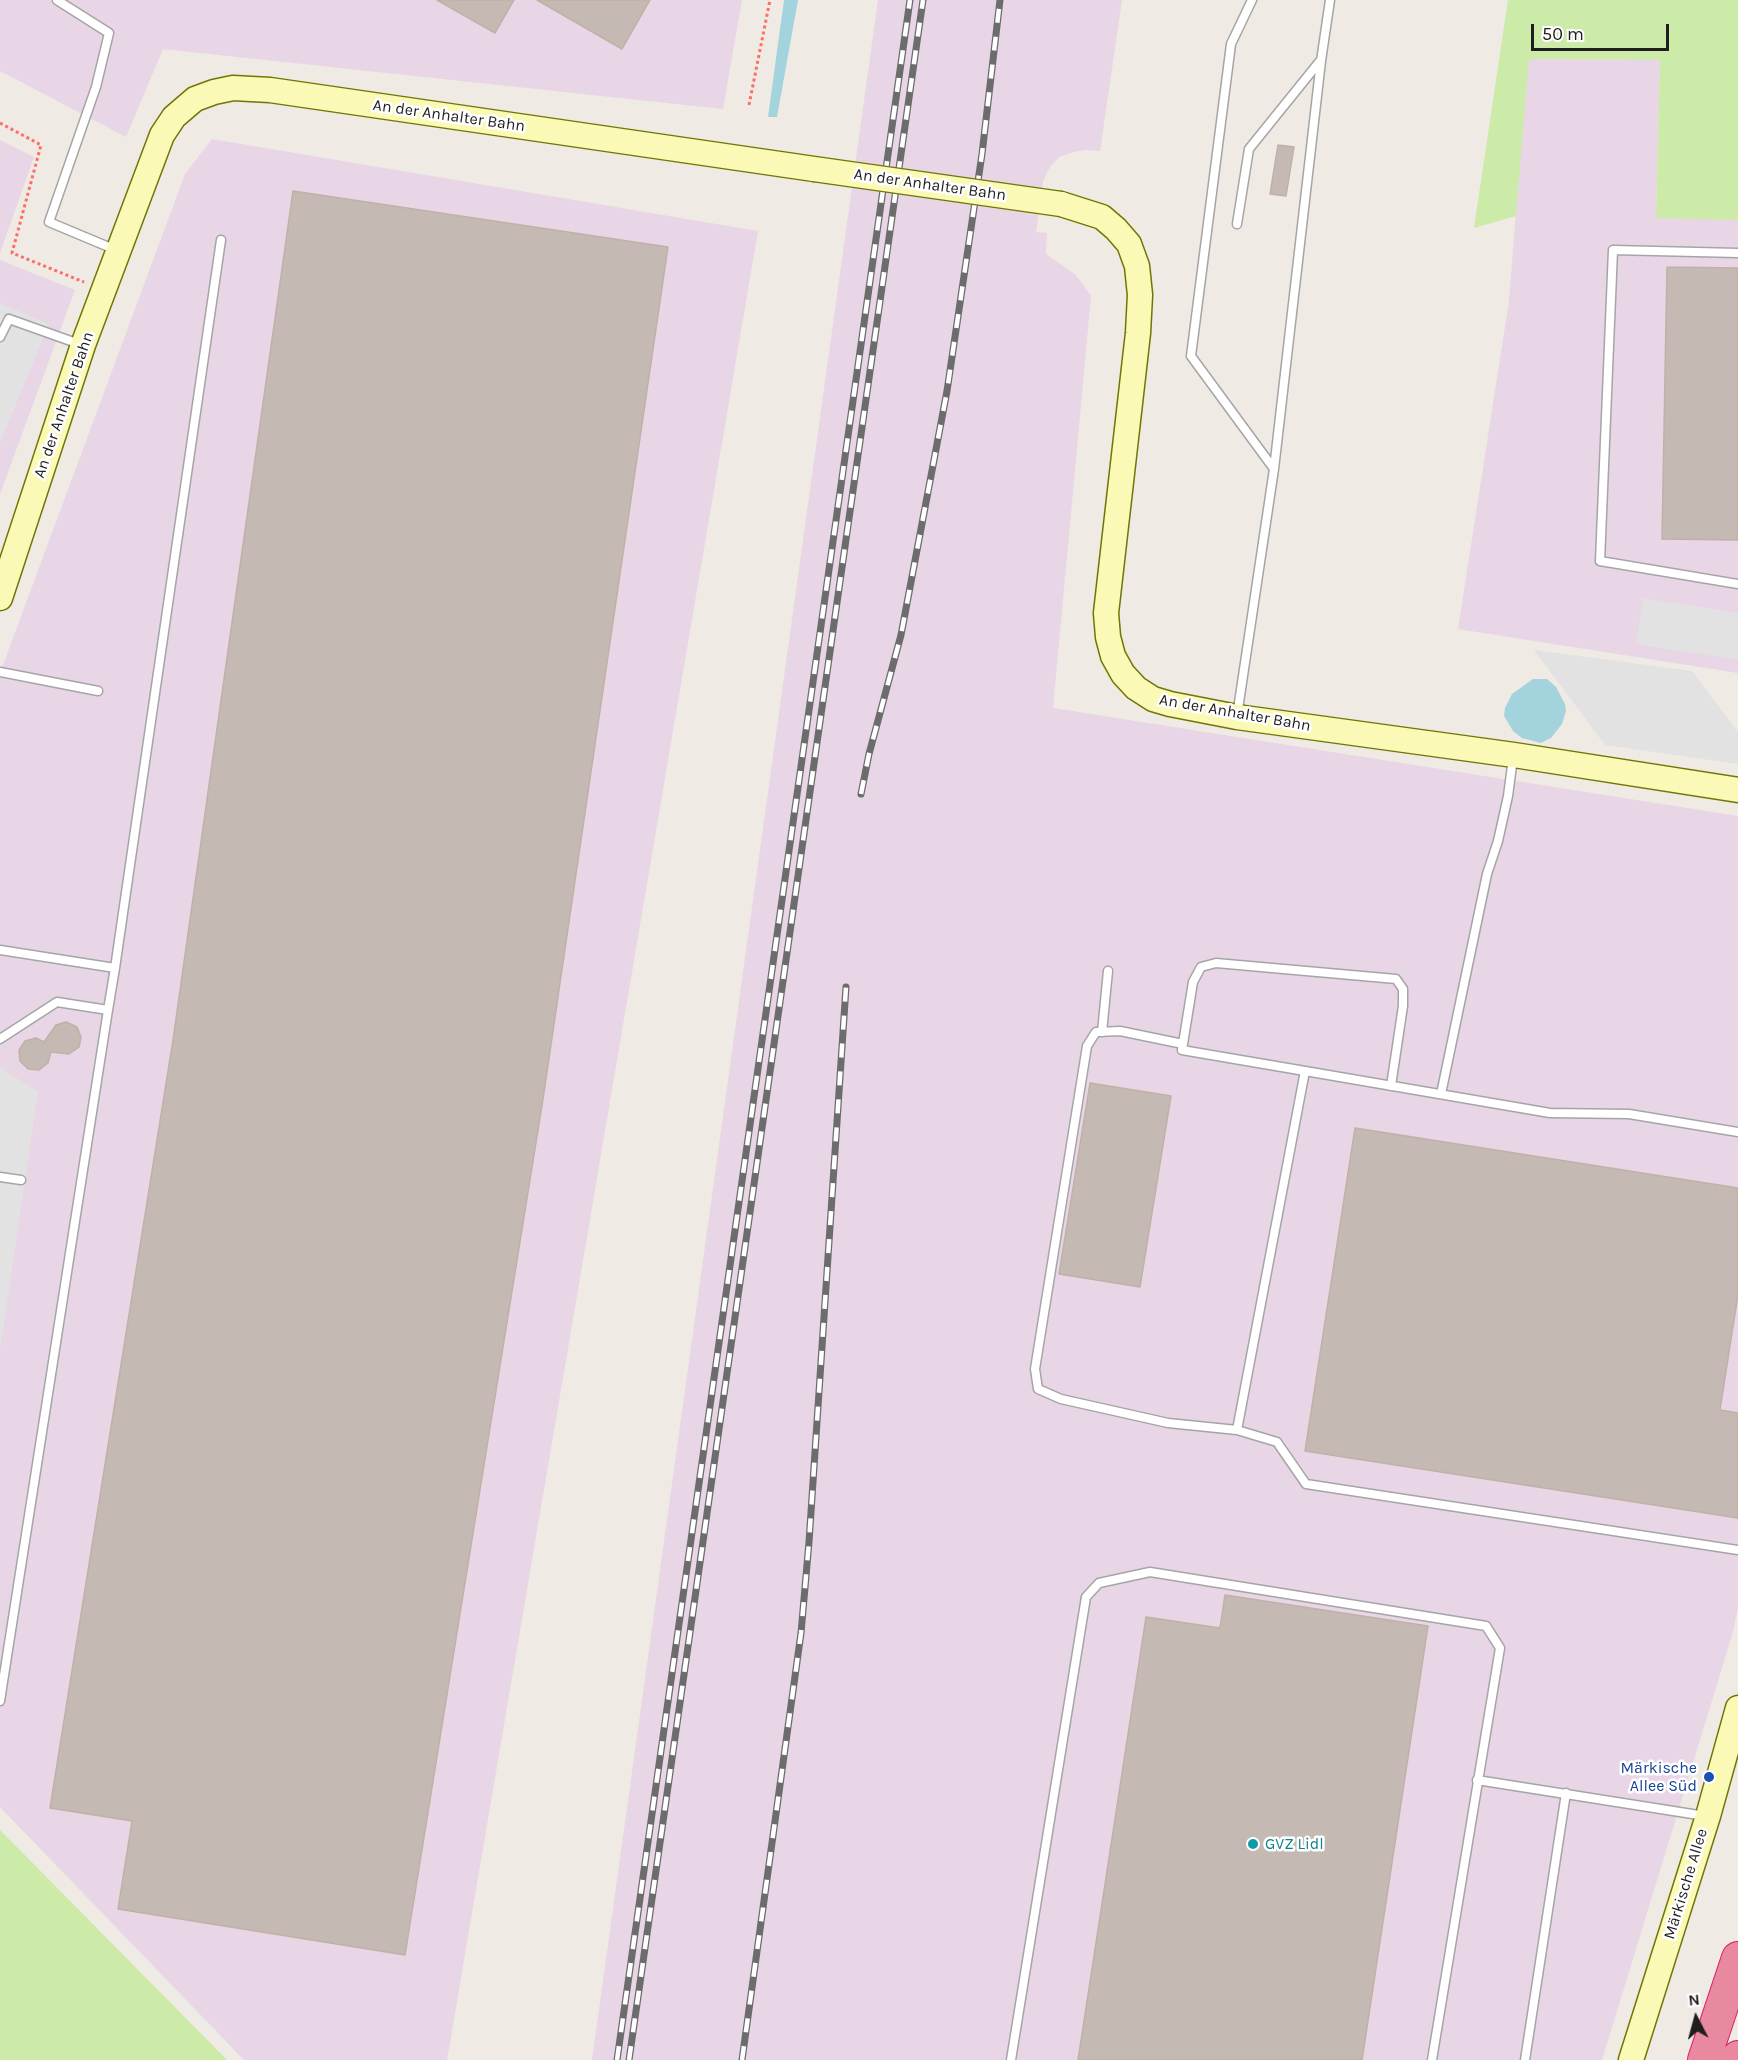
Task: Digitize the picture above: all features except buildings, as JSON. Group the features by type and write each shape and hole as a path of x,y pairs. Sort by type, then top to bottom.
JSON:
{"highway":[{"path":"1704,2060 1738,1958"}],"street":[{"name":"An der Anhalter Bahn","path":"0,598 83,345 162,135 174,117 195,99 233,88 270,90 1061,204 1102,217 1129,244 1137,266 1140,295 1138,333 1106,613 1108,637 1113,656 1123,674 1136,688 1153,699 1170,704 1237,717 1514,755 1738,790"},
{"name":"Märkische Allee","path":"1631,2060 1708,1816 1738,1707"}],"lane":[{"path":"57,0 109,33 96,87 49,222 119,251"},
{"path":"1252,0 1231,44 1191,356 1274,469"},
{"path":"1237,717 1274,469 1330,0"},
{"path":"1237,224 1249,149 1321,61"},
{"path":"0,1701 115,968 221,240"},
{"path":"1738,253 1613,250 1600,561 1738,584"},
{"path":"0,337 9,319 83,345"},
{"path":"0,672 98,691"},
{"path":"1441,1095 1486,874 1503,819 1514,755"},
{"path":"0,950 115,968"},
{"path":"1391,1086 1403,989 1396,979 1216,963 1201,967 1193,982 1182,1050 1441,1095 1550,1113 1629,1114 1738,1132"},
{"path":"1102,1032 1108,971"},
{"path":"0,1039 57,1002 108,1010"},
{"path":"1183,1044 1120,1031 1096,1032 1087,1046 1035,1369 1038,1389 1061,1399 1168,1423 1237,1430 1277,1442 1306,1484 1738,1550"},
{"path":"1237,1430 1305,1071"},
{"path":"0,1177 21,1180"},
{"path":"1011,2060 1086,1597 1099,1583 1150,1572 1486,1626 1500,1648 1432,2060"},
{"path":"1477,1780 1708,1816"},
{"path":"1525,2060 1566,1793"}],"path":[{"path":"749,105 770,0"}],"shaded area":[{"path":"0,0 742,0 723,109 163,49 126,137 0,71"},
{"path":"878,0 1122,0 1100,151 1073,152 1059,157 1050,167 1043,181 1036,232 1047,233 1046,254 1076,275 1091,296 1053,708 1738,816 1738,1606 1733,1632 1602,2060 592,2060"},
{"path":"1528,59 1660,60 1656,217 1738,220 1738,673 1458,629 1509,301"},
{"path":"212,139 758,231 447,2060 244,2060 0,1807 0,673 185,174"},
{"path":"0,140 34,157 0,253"},
{"path":"0,260 75,290 0,494"},
{"path":"0,303 49,324 0,443"},
{"path":"1643,598 1738,613 1738,660 1636,644"},
{"path":"1534,650 1692,671 1738,732 1738,764 1605,745"},
{"path":"0,1067 38,1092 0,1351"}],"green space":[{"path":"1508,0 1738,0 1738,220 1656,218 1660,60 1529,59 1516,216 1474,228"},
{"path":"0,1830 227,2060 0,2060"}],"water":[{"path":"784,0 798,0 777,117 768,117"},
{"path":"1533,679 1547,679 1556,687 1566,711 1562,724 1551,738 1541,743 1522,738 1513,731 1504,716 1512,694"}],"railway":[{"path":"617,2060 910,0"},
{"path":"629,2060 923,0"},
{"path":"861,794 869,754 901,635 947,391 982,154 1000,0"},
{"path":"742,2060 801,1633 846,987"}],"place":[{"name":"Märkische Allee Süd","path":"1709,1777"},
{"name":"GVZ Lidl","path":"1253,1844"}]}
